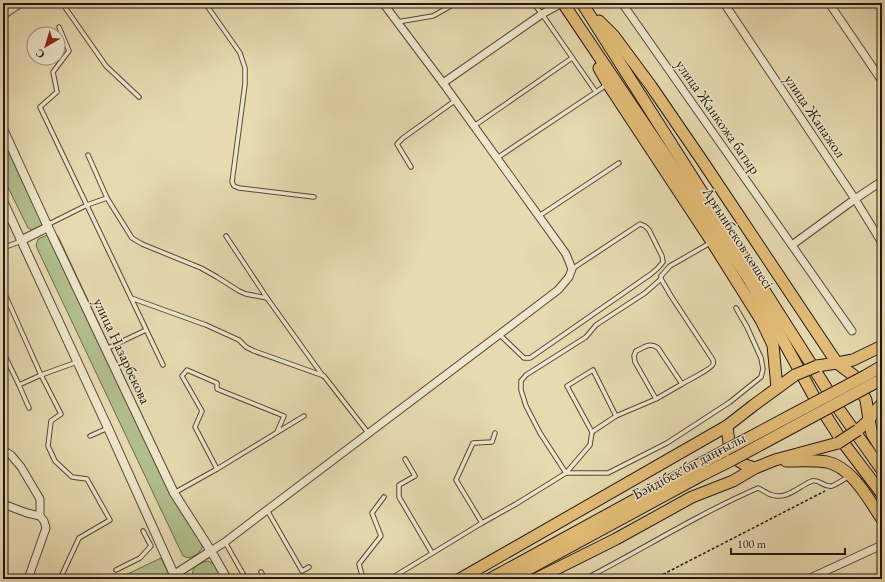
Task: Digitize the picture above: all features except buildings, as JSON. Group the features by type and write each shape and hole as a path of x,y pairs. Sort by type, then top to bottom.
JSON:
{"main road":[{"name":"Арғынбеков көшесі","path":"562,3 750,281 817,402 842,441 882,494"},
{"name":"Арғынбеков көшесі","path":"584,6 838,408 882,470"},
{"path":"584,6 614,36 651,86 704,162 837,363 853,375 866,400 872,434 882,450"},
{"path":"575,21 586,46 608,84 712,242 761,320 772,345 776,388"},
{"path":"460,579 727,426 795,375 817,366 853,360 882,346"},
{"path":"729,455 868,380 882,366"},
{"path":"868,380 882,379"},
{"path":"536,579 616,539 692,497 733,481 755,468 775,460 838,443 858,430 869,420 882,404"},
{"path":"727,426 730,452 733,457 745,465 755,468"},
{"name":"Бәйдібек би даңғылы","path":"490,579 680,475 729,455"},
{"name":"Бәйдібек би даңғылы","path":"510,579 697,478 729,455"},
{"path":"775,460 827,462 838,466 850,476 861,489 882,519"}],"street":[{"path":"3,15 21,3"},
{"path":"3,201 175,577 226,542 558,290 569,277 572,269 566,254 456,100 384,3"},
{"path":"443,83 542,14 562,3"},
{"name":"улица Жанкожа батыр","path":"622,3 852,331"},
{"name":"улица Жанажол","path":"724,3 882,243"},
{"path":"829,3 882,81"},
{"name":"улица Назарбекова","path":"3,129 174,493 227,579"},
{"path":"792,245 882,181"},
{"path":"22,240 48,226"},
{"path":"3,450 12,456 21,467 40,499 40,516"},
{"path":"3,506 40,516 44,521 46,528 28,579"},
{"path":"808,579 882,545"}],"lane":[{"path":"62,3 106,66 139,97"},
{"path":"205,3 240,53 245,68 245,84 232,182 234,186 239,188 314,197"},
{"path":"398,22 433,16 456,3"},
{"path":"533,3 596,92"},
{"path":"66,43 69,51 66,55"},
{"path":"474,126 572,58"},
{"path":"58,66 53,72 58,92 40,107 163,365"},
{"path":"497,158 608,84"},
{"path":"411,168 397,144 403,138 456,100"},
{"path":"88,155 107,198 132,238 142,244 201,268 239,291 246,294 268,298"},
{"path":"539,216 619,163"},
{"path":"48,226 87,205 107,198"},
{"path":"500,334 520,355 524,358 530,358 651,274 663,262 662,256 649,230 640,224 572,269"},
{"path":"226,236 268,298 368,434"},
{"path":"3,248 22,240"},
{"path":"566,473 540,433 526,406 521,390 521,381 526,374 586,337 596,325 645,292 661,279 663,273 670,266 712,242"},
{"path":"592,432 616,416 656,399 705,371 714,364 661,279"},
{"path":"3,290 41,375 61,414 51,421 48,446 55,461 72,477 87,479 110,520 79,538 60,579"},
{"path":"131,298 206,325 239,340 246,347 254,351 324,376"},
{"path":"566,473 608,473 667,443 730,402 761,376 763,369 761,358 747,327 736,308"},
{"path":"106,349 146,330"},
{"path":"656,399 635,362 634,356 636,351 649,345 654,345 658,348 682,384"},
{"path":"3,352 29,408"},
{"path":"19,385 77,362"},
{"path":"217,469 195,427 202,411 182,376 187,370 218,383 217,389 284,416 277,432"},
{"path":"390,579 482,522 516,504 566,473 590,445 592,432 567,386 593,370 616,416"},
{"path":"174,493 217,469 304,416"},
{"path":"90,436 108,428"},
{"path":"482,522 456,480 473,443 492,442 495,433"},
{"path":"405,459 415,476 399,485 400,497 432,553"},
{"path":"585,579 657,539 739,496 758,488 771,495 782,496 813,481 819,481 826,486 832,486 850,476"},
{"path":"363,579 359,564 381,536 372,513 384,497"},
{"path":"267,510 302,571 309,567"},
{"path":"143,531 151,546"},
{"path":"226,542 246,579"},
{"path":"116,570 140,558 151,546 160,544"},
{"path":"261,572 265,579"}],"path":[{"path":"654,579 826,491"}],"green space":[{"path":"3,122 48,217 46,223 32,230 28,228 3,177"},
{"path":"50,234 58,236 202,544 202,548 198,554 189,558 183,556 36,246 38,239"},
{"path":"161,558 171,579 117,579"},
{"path":"208,561 214,564 222,579 194,579 193,572 195,567"}]}
